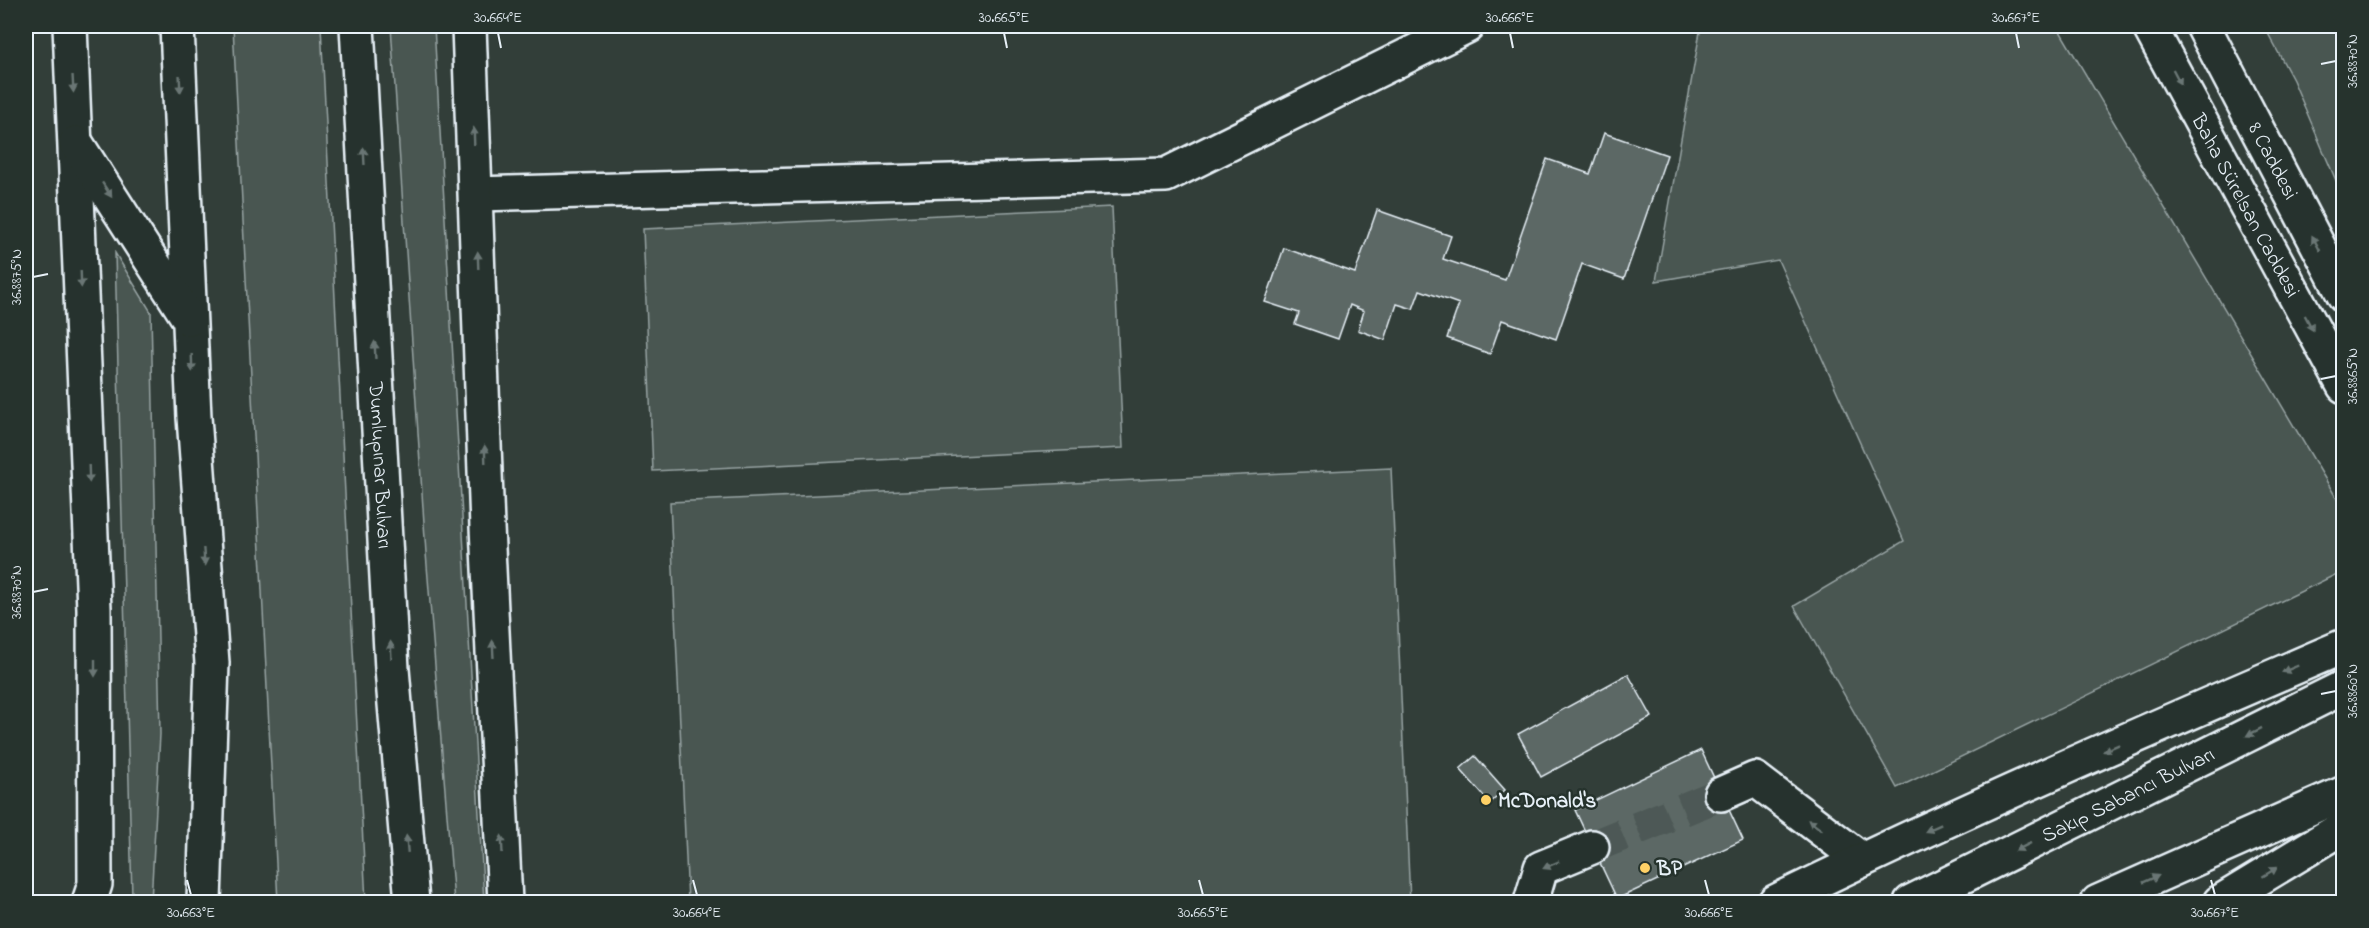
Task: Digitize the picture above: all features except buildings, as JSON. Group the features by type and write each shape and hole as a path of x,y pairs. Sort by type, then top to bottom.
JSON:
{"main road":[{"path":"70,26 94,609 95,884 89,903"},
{"path":"177,26 194,417 212,663 223,903"},
{"name":"Dumlupınar Bulvarı","path":"357,26 392,669 412,903"},
{"path":"469,26 488,538 505,903"},
{"path":"476,194 1166,175 1467,26"},
{"name":"Baha Sürelsan Caddesi","path":"2149,26 2343,386"},
{"name":"8 Caddesi","path":"2203,26 2343,295"},
{"path":"75,141 190,321"},
{"path":"1775,903 1862,860 2343,646"},
{"path":"204,903 212,663"},
{"name":"Sakıp Sabancı Bulvarı","path":"1911,903 2343,687"},
{"path":"1721,794 1755,779 1862,860"},
{"path":"2098,903 2343,793"},
{"path":"2220,903 2343,827"},
{"path":"1531,903 1541,868 1592,847"}],"shaded area":[{"path":"233,26 321,26 366,902 278,902"},
{"path":"391,26 434,26 484,902 454,902 426,553"},
{"path":"1701,26 2057,26 2343,509 2343,571 1897,788 1794,606 1904,541 1778,260 1656,281"},
{"path":"2264,26 2343,26 2343,197 2293,80"},
{"path":"1112,207 1123,448 653,471 643,229"},
{"path":"115,253 151,312 160,734 151,902 129,902 132,897"},
{"path":"1391,468 1410,902 688,902 670,502"}],"tunnel":[{"path":"1592,847 1721,794"}],"place":[{"name":"McDonald's","path":"1486,800"},
{"name":"BP","path":"1645,868"}]}
